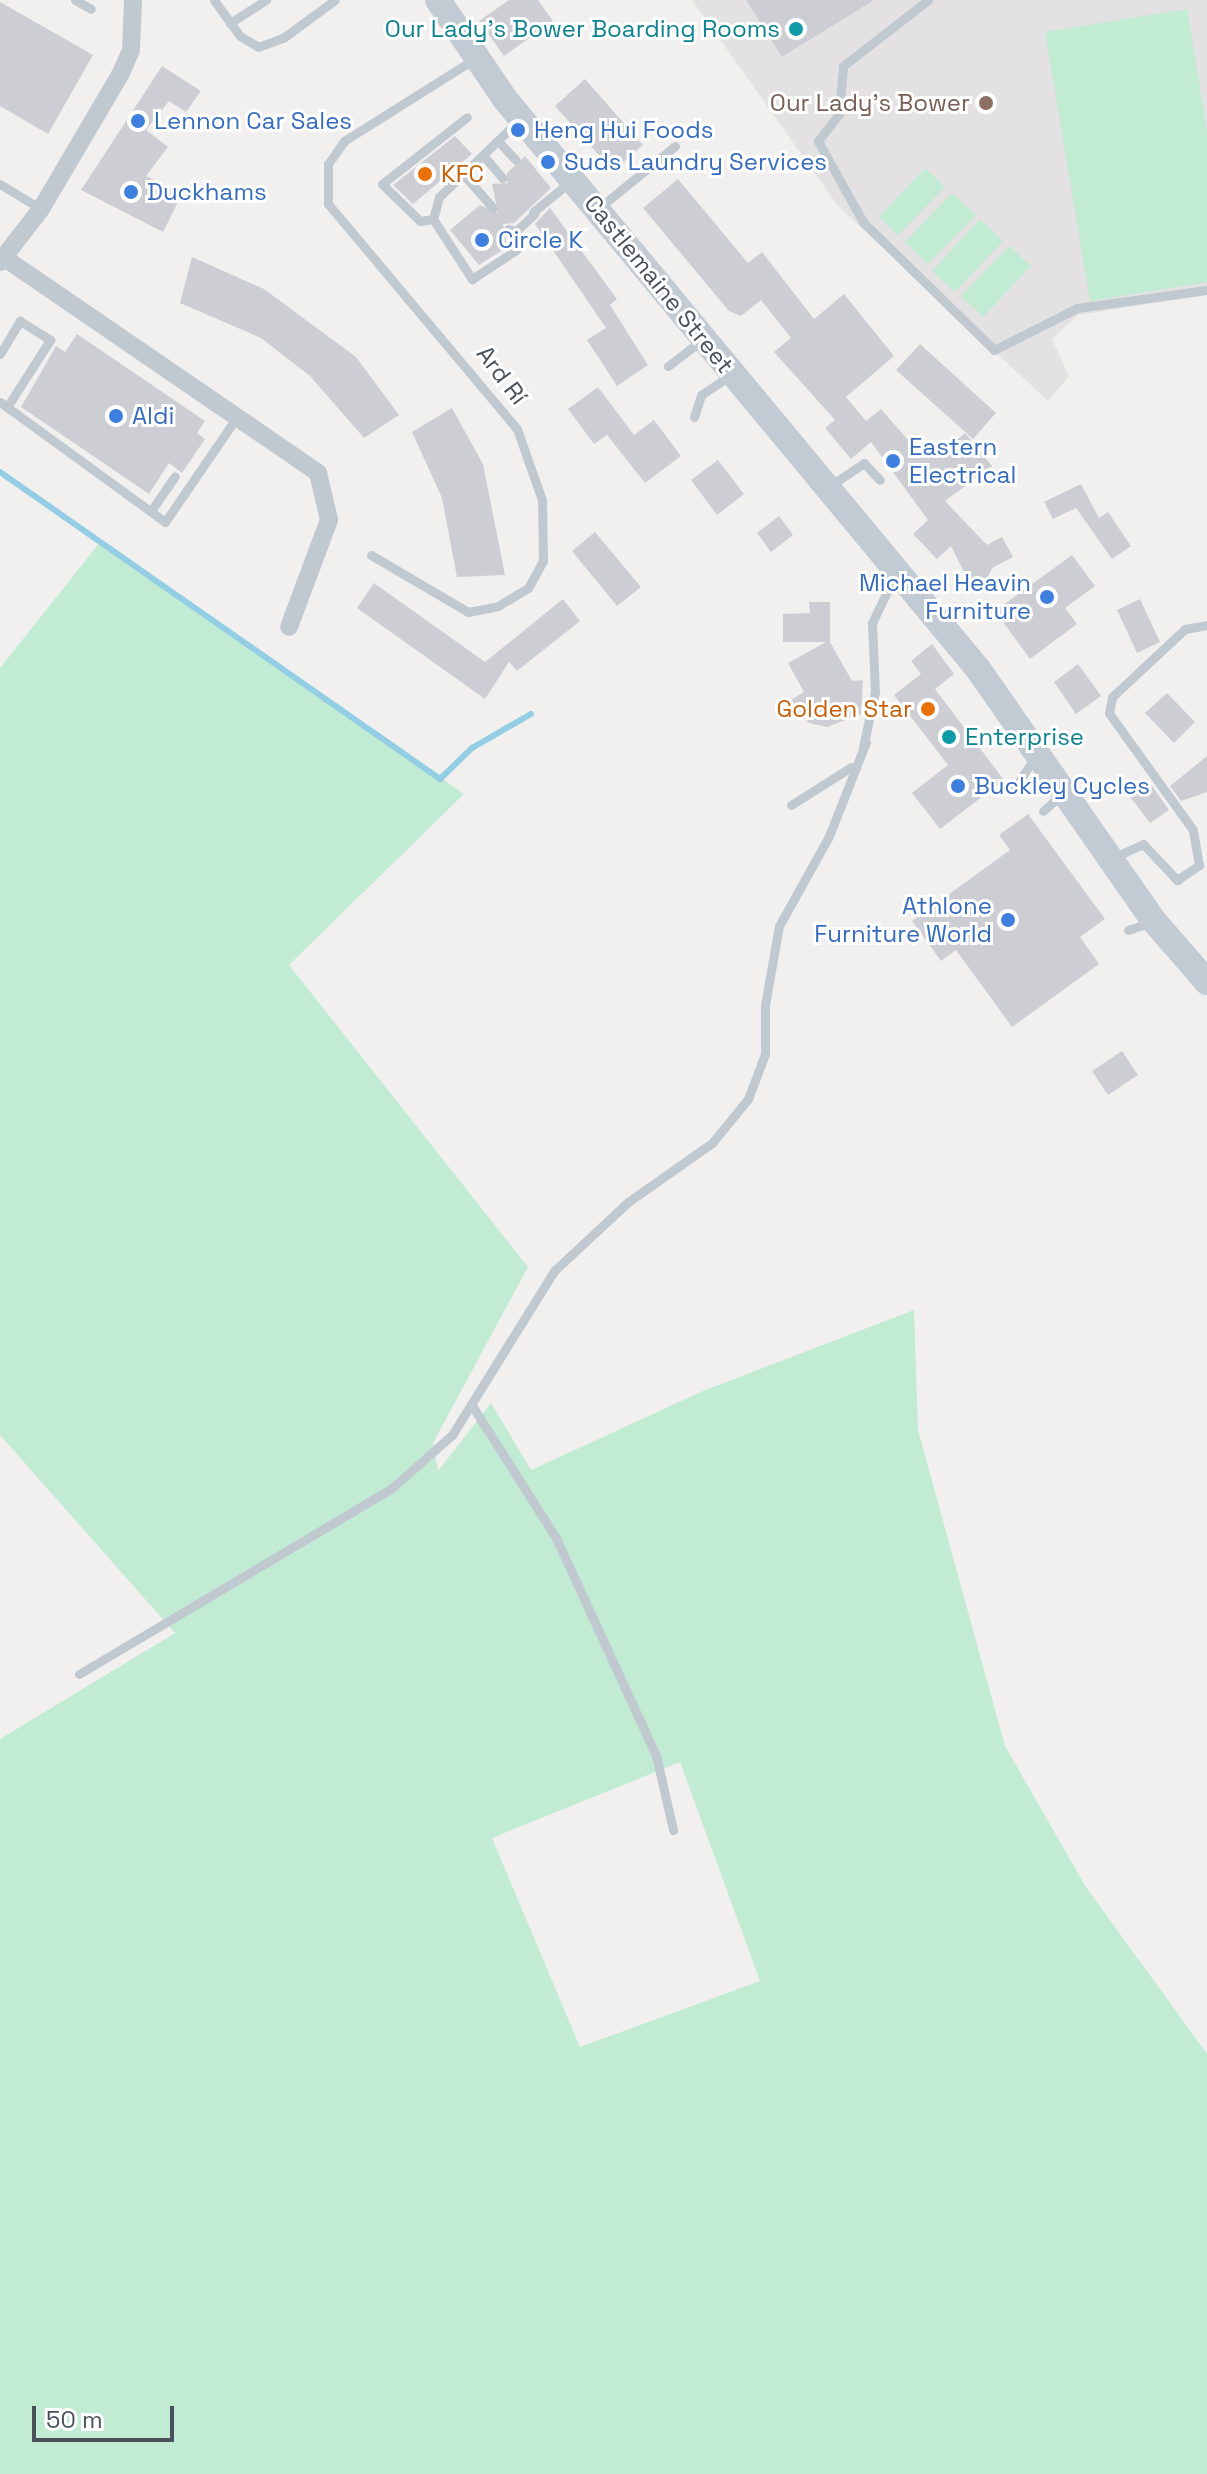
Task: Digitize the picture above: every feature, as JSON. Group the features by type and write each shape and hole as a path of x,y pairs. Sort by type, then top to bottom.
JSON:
{"main road":[{"name":"Castlemaine Street","path":"438,0 474,59 705,338 824,490 892,567 954,630 1063,793 1154,921 1207,982"}],"street":[{"path":"133,0 131,50 41,209 1,259 239,415 318,473 328,497 322,555 289,627"}],"lane":[{"path":"75,0 91,9"},
{"path":"214,0 230,23 258,47 283,38 335,0"},
{"path":"230,23 266,0"},
{"path":"928,0 843,66 839,114 818,141 863,222 994,350 1077,308 1207,290"},
{"name":"Ard Rí","path":"371,555 468,612 498,606 528,588 543,561 546,531 517,429 460,352 328,204 326,178 337,149 417,92 474,59"},
{"path":"433,219 420,221 382,184 467,117"},
{"path":"522,118 439,197 433,219 472,279 516,250 508,229 516,231 574,178"},
{"path":"498,141 516,160"},
{"path":"599,208 675,146"},
{"path":"483,155 502,178"},
{"path":"464,175 493,208"},
{"path":"0,184 41,209"},
{"path":"0,354 20,321 50,340 4,405 165,522 239,415"},
{"path":"668,366 705,338"},
{"path":"694,417 701,395 731,374"},
{"path":"824,490 864,463 880,480"},
{"path":"151,511 175,476"},
{"path":"79,1674 392,1488 452,1435 554,1271 628,1202 712,1143 748,1099 765,1054 765,1005 779,926 829,836 866,742 875,692 872,623 892,567"},
{"path":"1112,858 1143,844 1177,880 1199,865 1193,830 1109,713 1112,697 1185,629 1207,625"},
{"path":"791,805 847,774 866,742"},
{"path":"1012,792 1037,754"},
{"path":"1043,811 1063,793"},
{"path":"1128,930 1154,921"},
{"path":"471,1404 556,1538 656,1755 673,1830"}],"shaded area":[{"name":"Our Lady's Bower","path":"692,0 1207,0 1207,295 1078,315 1052,339 1069,376 1048,401 838,206"}],"green space":[{"path":"1187,9 1207,130 1207,282 1090,301 1045,32"},
{"path":"925,168 945,187 898,235 879,217"},
{"path":"952,193 976,215 928,264 905,242"},
{"path":"980,219 1003,241 955,292 932,271"},
{"path":"1009,246 1031,266 983,317 961,296"},
{"path":"101,541 464,794 289,965 528,1267 433,1443 438,1471 491,1403 531,1470 703,1391 914,1310 918,1430 1005,1746 1086,1887 1207,2054 1207,2474 0,2474 0,1739 175,1633 0,1435 0,668","holes":["680,1762 760,1981 580,2047 492,1838"]}],"building":[{"path":"509,0 538,0 553,21 504,56 479,21"},
{"name":"Our Lady's Bower Boarding Rooms","path":"746,0 874,0 782,57"},
{"path":"0,2 93,55 48,134 0,106"},
{"path":"162,66 201,91 186,112 169,101 146,130 168,147 146,176 182,194 163,232 81,190"},
{"path":"585,79 643,145 613,171 555,106"},
{"name":"KFC","path":"455,136 472,154 413,204 393,185"},
{"path":"525,156 551,188 514,223 503,224 507,247 479,265 450,230 480,205 498,213 492,184 507,183 507,173"},
{"path":"678,179 748,263 762,252 814,319 844,294 894,356 846,397 866,421 881,409 908,440 917,434 937,458 965,433 992,466 945,501 987,545 1002,537 1013,557 992,568 985,584 973,590 951,546 937,559 913,534 928,520 871,442 851,459 825,428 835,420 774,352 791,338 761,300 741,316 729,311 643,208"},
{"path":"550,208 617,299 610,305 648,365 617,386 587,340 606,328 535,224"},
{"path":"192,257 264,289 356,357 399,415 364,438 310,376 261,338 180,303"},
{"name":"Aldi","path":"77,334 205,421 197,433 205,439 182,473 169,463 149,494 21,407 56,346 65,352"},
{"path":"920,344 996,413 973,439 896,370"},
{"path":"598,387 634,435 654,420 681,456 645,483 607,435 594,444 568,409"},
{"path":"452,408 483,464 505,575 457,577 442,498 412,432"},
{"path":"718,460 744,494 717,515 691,480"},
{"path":"1081,484 1099,518 1108,512 1131,546 1112,559 1076,508 1053,519 1044,502"},
{"path":"779,516 793,535 771,552 757,533"},
{"path":"595,532 641,587 617,606 572,551"},
{"name":"Michael Heavin Furniture","path":"1072,555 1095,586 1065,608 1077,624 1030,659 995,611"},
{"path":"374,583 485,662 563,599 580,621 517,671 509,662 485,699 357,608"},
{"path":"1140,599 1160,642 1137,653 1117,610"},
{"path":"809,602 830,602 830,642 852,681 863,680 861,714 827,727 809,723 791,700 804,692 788,663 826,642 783,642 783,614 810,613"},
{"path":"932,644 954,674 935,689 1004,780 940,829 912,793 948,765 894,695 921,674 911,661"},
{"path":"1078,664 1101,696 1076,714 1054,682"},
{"path":"1167,693 1195,722 1174,743 1145,713"},
{"path":"1207,756 1207,792 1181,801 1170,786"},
{"path":"1147,779 1169,810 1150,823 1128,794"},
{"name":"Athlone Furniture World","path":"1028,814 1105,919 1080,937 1099,964 1012,1027 956,950 941,961 912,921 1010,850 999,835"},
{"path":"1122,1051 1138,1075 1108,1095 1092,1071"}],"waterway":[{"path":"0,472 440,779 472,748 531,714"}],"place":[{"name":"Our Lady's Bower Boarding Rooms","path":"796,29"},
{"name":"Our Lady's Bower","path":"986,103"},
{"name":"Lennon Car Sales","path":"138,121"},
{"name":"Heng Hui Foods","path":"518,130"},
{"name":"Suds Laundry Services","path":"548,162"},
{"name":"KFC","path":"425,174"},
{"name":"Duckhams","path":"131,192"},
{"name":"Circle K","path":"482,240"},
{"name":"Aldi","path":"116,416"},
{"name":"Eastern Electrical","path":"893,461"},
{"name":"Michael Heavin Furniture","path":"1047,597"},
{"name":"Golden Star","path":"928,709"},
{"name":"Enterprise","path":"949,737"},
{"name":"Buckley Cycles","path":"958,786"},
{"name":"Athlone Furniture World","path":"1008,920"}]}
